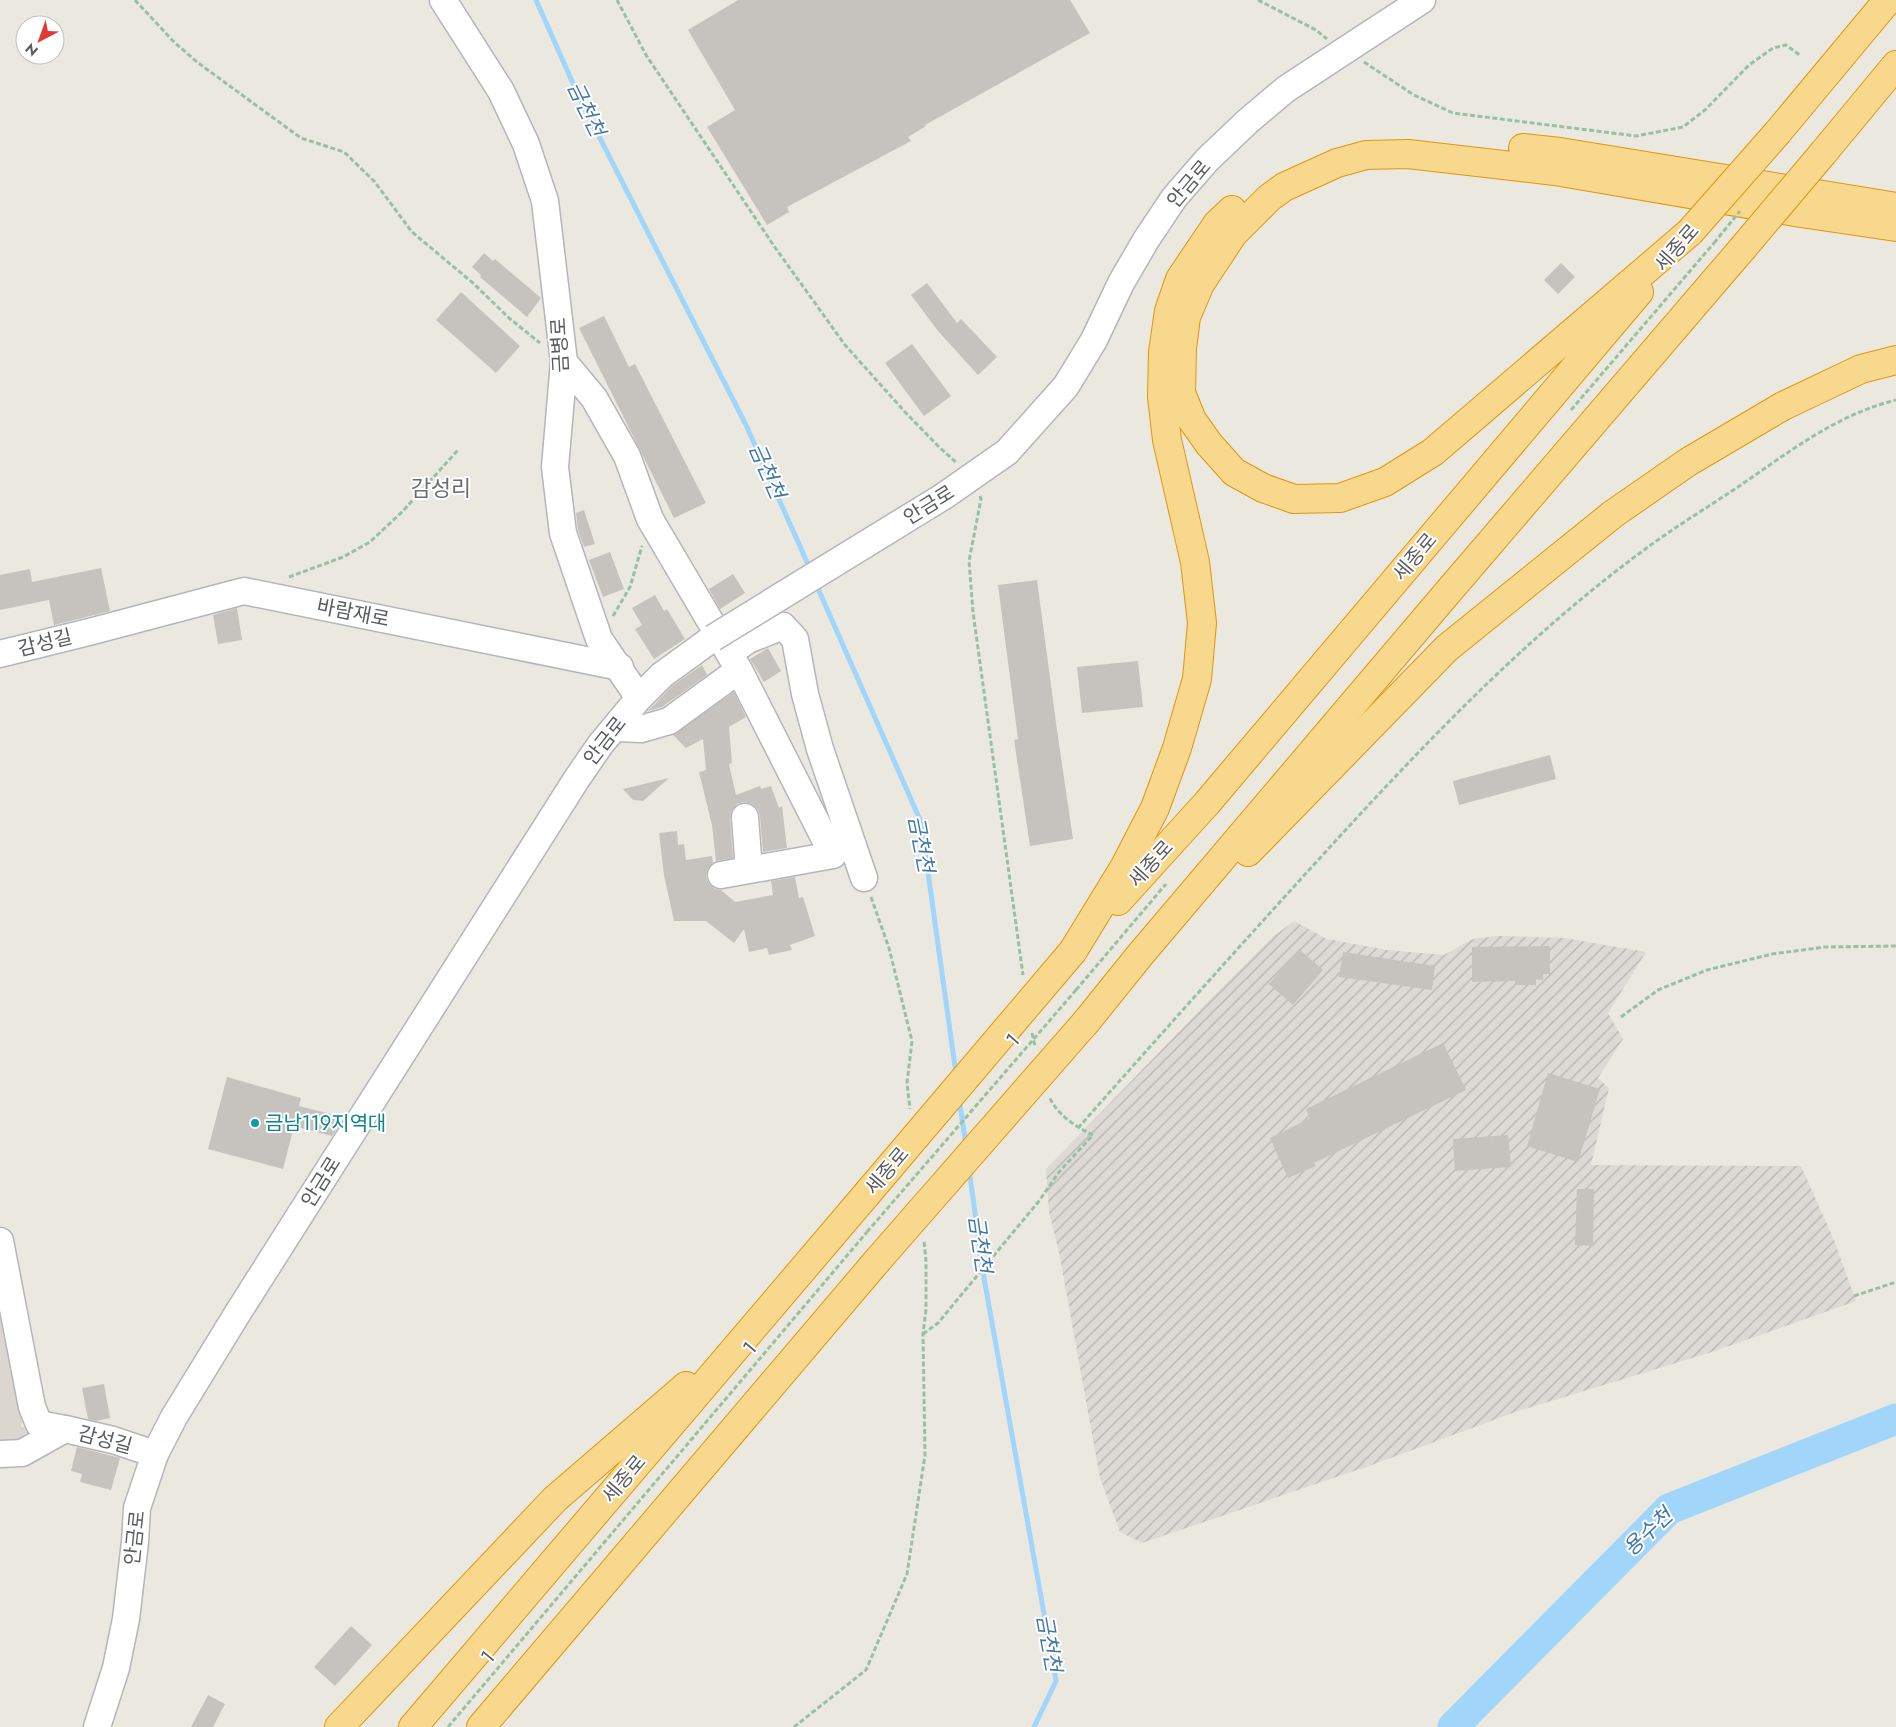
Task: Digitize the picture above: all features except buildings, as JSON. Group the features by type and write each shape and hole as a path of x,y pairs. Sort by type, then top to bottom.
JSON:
{"highway":[{"name":"세종로","path":"413,1727 1073,951 1207,803 1888,0"},
{"path":"1140,955 1742,249 1896,65"},
{"name":"1","path":"1073,951 1125,866 1155,808 1177,748 1197,679 1202,624 1195,562 1167,440 1162,397 1163,352 1169,311 1180,279 1217,224 1256,188 1295,162 1327,147 1361,138 1407,136 1560,152 1896,207"},
{"path":"1690,232 1433,452 1384,482 1340,498 1294,500 1264,488 1234,472 1209,444 1192,420 1181,393 1182,348 1186,317 1200,284 1233,234 1269,198 1284,187 1337,163 1366,155 1408,154 1555,171 1801,213 1896,227"},
{"name":"1","path":"481,1727 877,1261 1086,1022 1140,955 1268,832 1447,648 1613,514 1688,462 1783,406 1861,369 1896,360"},
{"path":"1783,406 1896,378"},
{"path":"339,1727 555,1500 753,1328"}],"street":[{"name":"금병로","path":"443,0 501,91 526,144 545,201 564,362 555,467 563,533 599,639 620,667 639,698"},
{"name":"안금로","path":"97,1727 116,1668 126,1619 137,1508 155,1454 174,1417 239,1311 600,745 639,698 662,675 727,653 1007,452 1066,386 1094,340 1146,240 1174,198 1207,160 1286,89 1344,52 1412,4"},
{"path":"564,362 594,398 627,456 650,519 727,653 833,855 721,875"},
{"name":"바람재로","path":"89,632 244,591 620,667"},
{"path":"616,728 641,729 669,721 727,653 748,640 784,626 795,639 805,694 820,749 864,878"},
{"name":"감성길","path":"0,654 89,632"},
{"path":"745,817 748,870"},
{"path":"0,1241 32,1407 39,1424 65,1429"},
{"name":"감성길","path":"0,1454 22,1453 65,1429 113,1440 155,1454"}],"path":[{"path":"135,0 174,42 197,62 261,109 301,138 344,152 374,181 412,232 473,283 509,318 564,362"},
{"path":"617,0 646,55 774,246 845,345 938,448 972,478 981,499 969,561 973,612 1023,976"},
{"path":"1258,0 1316,30 1344,52 1374,68 1414,95 1453,113 1636,136 1683,126 1705,110 1750,65 1773,48 1786,44 1802,56"},
{"path":"1078,1128 1382,790 1484,687 1568,611 1644,549 1833,424 1875,405 1896,400"},
{"path":"265,595 280,581 343,557 370,542 403,511 458,450"},
{"path":"599,639 630,587 650,519"},
{"path":"864,878 889,948 912,1041 908,1083 910,1112"},
{"path":"1621,1017 1658,990 1707,970 1772,954 1825,947 1896,946"},
{"name":"1","path":"448,1727 867,1232 1076,990"},
{"path":"1031,1029 1036,1052"},
{"path":"924,1334 938,1323 1040,1201 1059,1172 1093,1135 1078,1128 1052,1103 1046,1088"},
{"path":"916,1171 917,1180"},
{"path":"794,1727 866,1670 907,1574 925,1456 924,1334 926,1261 923,1235"},
{"path":"1854,1296 1896,1282"}],"shaded area":[{"path":"1294,921 1327,939 1387,950 1444,955 1473,939 1498,936 1564,938 1646,952 1608,1013 1623,1039 1598,1078 1609,1088 1591,1165 1801,1166 1834,1240 1856,1301 1712,1352 1518,1411 1369,1466 1142,1543 1120,1532 1100,1478 1059,1252 1049,1212 1046,1169 1274,936"},
{"path":"0,1274 28,1404 21,1426 38,1433 0,1450"}],"waterway":[{"name":"금천천","path":"536,0 579,97 746,425 810,569"},
{"name":"금천천","path":"816,584 921,822 956,1074"},
{"name":"금천천","path":"959,1099 966,1145"},
{"name":"금천천","path":"969,1169 984,1278 1056,1681 1034,1727"},
{"name":"용수천","path":"1453,1727 1669,1509 1896,1419"}],"place":[{"name":"금남119지역대","path":"255,1123"}],"district":[{"name":"감성리","path":"441,488"}]}
